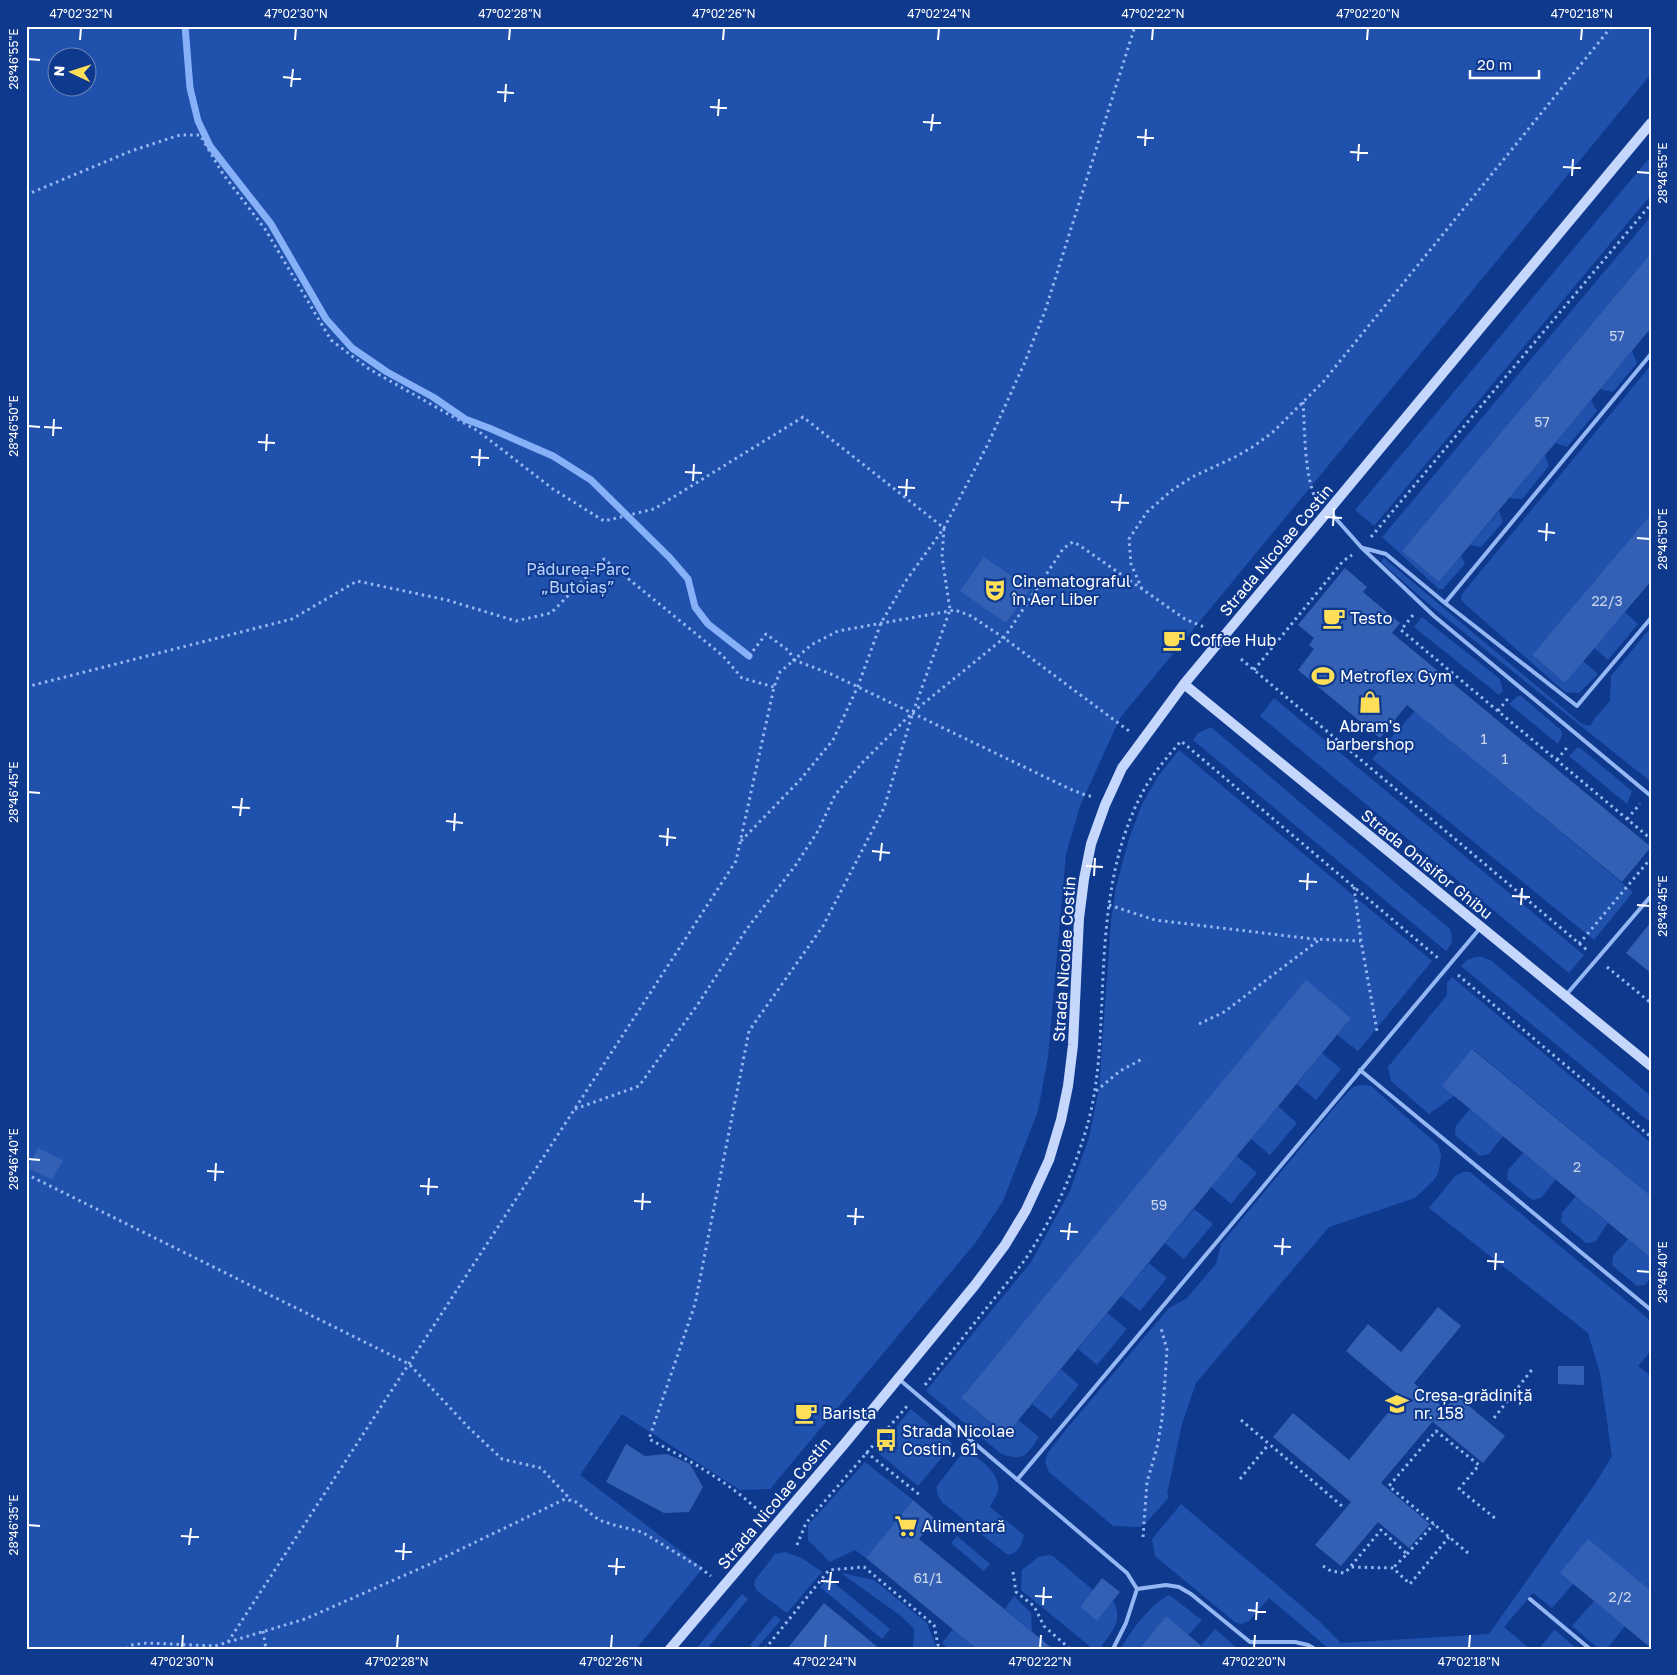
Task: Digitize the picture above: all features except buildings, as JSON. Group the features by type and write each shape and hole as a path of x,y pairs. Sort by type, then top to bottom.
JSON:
{"main road":[{"name":"Strada Nicolae Costin","path":"670,1649 975,1285 1005,1245 1026,1210 1049,1160 1061,1120 1068,1086 1073,1045 1084,879 1091,844 1105,805 1122,768 1184,684 1651,122"},
{"name":"Strada Onisifor Ghibu","path":"1184,684 1651,1066"}],"lane":[{"path":"1445,603 1651,354"},
{"path":"1328,510 1362,548 1422,604 1517,686 1650,795"},
{"path":"1362,548 1386,554 1445,603 1577,706 1651,618"},
{"path":"1565,996 1651,896"},
{"path":"1017,1480 1481,927"},
{"path":"1360,1070 1651,1310"},
{"path":"898,1378 1128,1573 1137,1589 1126,1623 1113,1649"},
{"path":"1137,1589 1166,1585 1179,1586 1250,1642 1296,1642 1316,1649"},
{"path":"1530,1599 1590,1649"}],"path":[{"path":"740,842 800,780 833,740 858,686 881,623 905,582 944,528 988,444 1024,364 1045,311 1135,26"},
{"path":"1142,590 1131,564 1129,539 1147,512 1192,477 1235,457 1273,432 1323,382 1612,26"},
{"path":"26,195 131,151 180,135 200,135 223,174 265,229 331,340 369,369 478,431 553,489 604,522 654,509 803,417 944,528"},
{"path":"1254,670 1343,561 1362,548 1651,204"},
{"path":"1303,402 1305,438 1311,484 1315,498 1328,510"},
{"path":"774,1526 748,1499 698,1466 649,1439 695,1304 749,1031 823,926 884,808 913,712 950,610 942,557 944,528"},
{"path":"575,1108 639,1086 698,1004 746,930 795,866 818,830 834,795 863,762 913,712 1004,638 1063,549 1069,544 1073,542 1078,545 1189,621 1204,627"},
{"path":"26,687 292,619 358,581 447,600 516,621 551,613 604,559 722,655 742,678 774,687"},
{"path":"1422,604 1401,630 1651,839"},
{"path":"228,1642 736,861 774,687 780,672 811,645 838,631 955,610 963,612 1004,638 1141,741"},
{"path":"748,656 766,634 789,651 794,660 858,686 1088,796"},
{"path":"1241,659 1579,944 1651,858"},
{"path":"1498,711 1517,686"},
{"path":"1557,760 1576,735"},
{"path":"797,1545 806,1523 917,1395 1018,1269 1035,1244 1066,1185 1088,1124 1096,1092 1100,1058 1105,945 1109,905 1116,867 1134,811 1160,766 1181,741 1651,1137"},
{"path":"1627,819 1650,795"},
{"path":"1354,887 1361,941 1380,1046"},
{"path":"1109,905 1155,920 1319,940 1361,941"},
{"path":"1199,1024 1224,1012 1319,940"},
{"path":"1597,959 1651,1004"},
{"path":"1096,1092 1120,1071 1144,1058"},
{"path":"26,1174 409,1364 469,1428 502,1459 541,1468 571,1500 599,1520 642,1532 699,1567 723,1586"},
{"path":"1143,1537 1147,1482 1157,1448 1162,1419 1167,1350 1157,1313"},
{"path":"1494,1418 1534,1367"},
{"path":"1241,1420 1342,1506"},
{"path":"1468,1553 1389,1486 1436,1431 1479,1464 1459,1489 1496,1519"},
{"path":"1240,1479 1269,1444"},
{"path":"866,1452 921,1496"},
{"path":"126,1649 131,1645 147,1643 215,1646 305,1619 430,1564 559,1501 571,1500"},
{"path":"1393,1568 1434,1524"},
{"path":"1323,1566 1331,1571 1344,1573 1380,1530 1407,1554"},
{"path":"1350,1567 1393,1568 1410,1584 1450,1537"},
{"path":"765,1649 829,1570 864,1567 934,1624 938,1645 942,1649"},
{"path":"1013,1572 1016,1592 1034,1606 1044,1626 1070,1649"},
{"path":"263,1632 266,1649"}],"green space":[{"name":"Pădurea-Parc „Butoiaș”","path":"26,26 1651,26 1651,74 1120,718 1080,806 1066,854 1048,1057 1038,1111 1003,1201 976,1242 770,1489 740,1490 622,1414 580,1475 703,1568 636,1649 26,1649"},
{"path":"1651,156 1651,195 1374,526 1355,510"},
{"path":"1651,216 1651,253 1402,551 1439,582 1461,556 1465,564 1443,589 1439,589 1382,537"},
{"path":"1632,351 1637,363 1613,392 1600,389"},
{"path":"1651,365 1651,514 1532,655 1565,683 1583,661 1598,674 1579,693 1565,692 1465,604 1461,599 1462,594"},
{"path":"1591,400 1597,411 1567,447 1555,443"},
{"path":"1545,455 1549,466 1522,499 1509,498"},
{"path":"1499,511 1503,522 1481,547 1470,545"},
{"path":"1384,558 1582,724 1590,726 1610,701 1611,676 1651,627 1651,782 1431,606 1381,562"},
{"path":"1625,612 1638,624 1608,660 1594,648"},
{"path":"1422,617 1500,679 1503,691 1499,695 1414,627"},
{"path":"1518,696 1521,696 1562,731 1558,744 1509,704"},
{"path":"1274,698 1584,955 1569,973 1260,716"},
{"path":"1415,711 1633,892 1594,940 1372,759"},
{"path":"1211,727 1450,929 1452,941 1446,951 1193,740 1198,733"},
{"path":"1578,747 1632,791 1627,804 1569,756"},
{"path":"1179,750 1432,961 1358,1051 1337,1035 1351,1018 1306,981 961,1398 1006,1435 1018,1420 1039,1437 1024,1456 1008,1456 1000,1453 926,1391 1031,1262 1069,1193 1089,1138 1099,1088 1111,921 1116,887 1129,839 1141,806 1158,776"},
{"path":"1482,957 1492,961 1651,1096 1651,1123 1461,966 1467,960"},
{"path":"1452,977 1651,1143 1651,1196 1473,1049 1454,1096 1429,1114 1391,1081 1388,1067 1447,995 1447,983"},
{"path":"1322,1053 1341,1069 1316,1100 1297,1084"},
{"path":"1361,1085 1371,1086 1438,1145 1441,1156 1438,1173 1434,1180 1415,1198 1329,1227 1196,1383 1182,1424 1167,1494 1169,1497 1147,1522 1140,1527 1113,1526 1049,1472 1045,1462 1047,1454 1169,1308 1186,1299 1216,1264 1221,1244 1339,1102 1353,1087"},
{"path":"1278,1106 1297,1123 1270,1155 1251,1139"},
{"path":"1470,1109 1503,1136 1489,1154 1480,1156 1455,1135 1456,1126"},
{"path":"1523,1153 1556,1179 1541,1198 1532,1200 1507,1179 1508,1170"},
{"path":"1237,1156 1257,1173 1231,1204 1211,1187"},
{"path":"1463,1172 1470,1172 1651,1321 1651,1351 1638,1366 1651,1376 1651,1591 1573,1584 1552,1608 1533,1593 1504,1627 1530,1649 1329,1649 1269,1598 1249,1621 1241,1624 1236,1623 1155,1556 1152,1539 1181,1504 1318,1620 1341,1643 1489,1634 1597,1481 1612,1456 1600,1373 1588,1333 1429,1208 1455,1176"},
{"path":"1576,1196 1608,1223 1595,1242 1586,1243 1561,1222 1562,1213"},
{"path":"1194,1209 1213,1224 1184,1259 1165,1243"},
{"path":"1628,1239 1651,1258 1651,1277 1645,1285 1637,1286 1612,1265 1613,1256"},
{"path":"1149,1263 1167,1278 1140,1311 1121,1296"},
{"path":"1107,1313 1127,1329 1097,1365 1078,1349"},
{"path":"1061,1369 1079,1385 1051,1419 1032,1404"},
{"path":"911,1409 953,1444 918,1486 876,1451"},
{"path":"966,1448 988,1467 996,1479 998,1492 990,1507 1024,1535 1019,1548 1012,1554 1005,1553 943,1503 938,1495 937,1486"},
{"path":"865,1462 913,1500 866,1558 855,1550 830,1562 808,1540 808,1525"},
{"path":"957,1536 990,1564 984,1571 951,1543"},
{"path":"785,1552 802,1558 822,1572 787,1613 756,1590 754,1584 775,1554"},
{"path":"1053,1556 1093,1590 1080,1607 1097,1621 1113,1601 1117,1620 1112,1632 1100,1649 1093,1649 1021,1590 1022,1570 1038,1557"},
{"path":"841,1573 874,1580 927,1623 937,1649 913,1649 914,1629 901,1616"},
{"path":"828,1578 890,1629 882,1639 820,1587"},
{"path":"742,1594 748,1599 707,1649 696,1649"},
{"path":"1169,1595 1202,1620 1188,1635 1166,1616 1139,1649 1121,1649 1142,1618 1156,1604"},
{"path":"1014,1596 1031,1613 1032,1632 1005,1609"},
{"path":"1594,1601 1625,1626 1607,1649 1599,1649 1572,1626"},
{"path":"775,1615 781,1620 754,1649 750,1645"},
{"path":"953,1629 977,1649 949,1649 942,1643"},
{"path":"1215,1629 1238,1649 1205,1649 1201,1645"},
{"path":"1555,1630 1577,1649 1539,1649"}],"waterway":[{"path":"185,26 190,88 198,121 210,146 271,224 326,319 352,348 387,372 433,397 465,419 553,456 591,480 670,558 688,579 695,607 708,624 749,656"}],"place":[{"name":"Cinematograful în Aer Liber","path":"995,590"},
{"name":"Testo","path":"1334,618"},
{"name":"Coffee Hub","path":"1174,640"},
{"name":"Metroflex Gym","path":"1323,676"},
{"name":"Abram's barbershop","path":"1370,702"},
{"name":"Creșa-grădiniță nr. 158","path":"1397,1404"},
{"name":"Barista","path":"806,1413"},
{"name":"Strada Nicolae Costin, 61","path":"886,1440"},
{"name":"Alimentară","path":"906,1526"}]}
